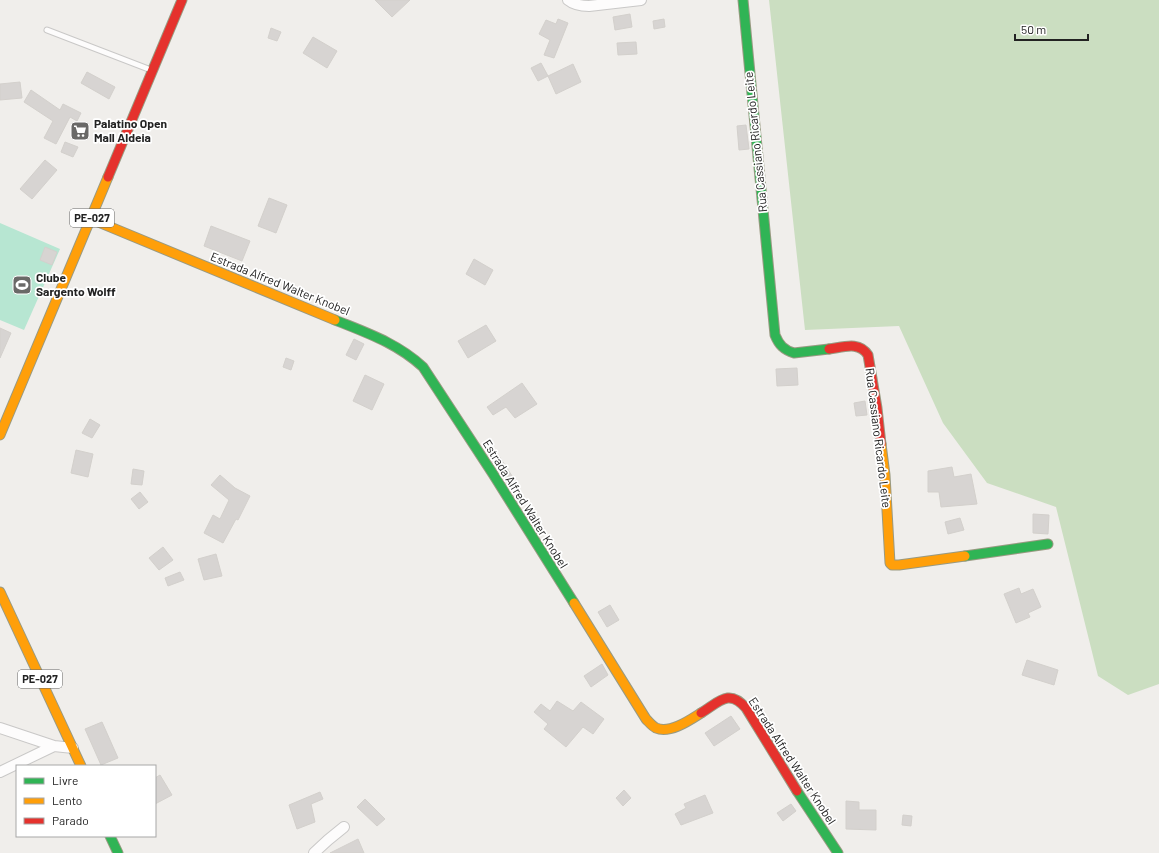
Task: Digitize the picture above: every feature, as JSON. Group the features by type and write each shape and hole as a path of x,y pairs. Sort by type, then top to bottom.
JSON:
{"street":[{"name":"PE-027","path":"0,436 3,419 92,219 182,0"},
{"path":"568,0 580,6 641,0"},
{"name":"Rua Cassiano Ricardo Leite","path":"743,0 775,336 782,348 788,352 794,353 857,346 864,349 868,355 886,475 890,563 892,565 899,565 1048,544"},
{"name":"Estrada Alfred Walter Knobel","path":"92,219 377,337 410,355 423,367 434,382 646,718 656,728 674,728 727,697 733,697 739,700 746,708 838,853"},
{"name":"PE-027","path":"0,592 81,765"},
{"path":"0,728 54,746 73,748"},
{"path":"0,772 54,746"},
{"path":"314,853 344,827"},
{"path":"110,837 118,853"}],"lane":[{"path":"47,30 152,70"}],"green space":[{"path":"769,0 1159,0 1159,684 1128,695 1098,676 1056,507 987,483 943,423 899,326 805,330"},
{"name":"Clube Sargento Wolff","path":"0,223 60,249 24,330 0,320"}],"building":[{"path":"375,0 410,0 392,17"},
{"path":"630,14 632,27 615,30 613,17"},
{"path":"558,19 568,23 554,58 544,55 550,40 539,34 546,20 556,24"},
{"path":"664,19 665,27 654,29 653,21"},
{"path":"271,28 281,32 277,41 268,38"},
{"path":"313,37 337,51 327,68 303,53"},
{"path":"636,42 637,54 618,55 617,43"},
{"path":"541,63 548,76 538,81 531,68"},
{"path":"573,64 581,82 556,94 548,76"},
{"path":"87,72 115,87 109,99 81,83"},
{"path":"20,82 22,98 0,100 0,84"},
{"path":"31,90 60,110 63,104 81,113 77,121 70,117 56,144 44,138 53,121 24,102"},
{"path":"746,125 749,149 739,150 737,126"},
{"path":"65,142 78,147 73,157 61,152"},
{"path":"45,160 57,170 32,199 20,189"},
{"path":"269,198 287,205 276,233 258,226"},
{"path":"211,226 250,241 242,261 204,246"},
{"path":"45,247 57,252 52,265 40,260"},
{"path":"474,259 493,270 485,285 466,274"},
{"path":"486,325 496,341 468,358 458,341"},
{"path":"0,328 11,333 0,358"},
{"path":"354,339 364,344 356,360 346,355"},
{"path":"286,358 294,361 291,370 283,367"},
{"path":"797,368 798,385 777,386 776,369"},
{"path":"365,375 384,384 372,410 353,401"},
{"path":"522,383 537,404 515,418 506,407 493,415 487,407"},
{"path":"865,401 867,415 856,416 854,403"},
{"path":"90,419 100,425 92,438 82,433"},
{"path":"76,450 93,454 88,477 71,473"},
{"path":"497,453 518,485 512,489 492,456"},
{"path":"952,467 954,477 971,474 977,504 941,507 939,492 928,492 928,471"},
{"path":"133,469 144,471 142,485 131,484"},
{"path":"220,475 235,488 250,496 238,520 236,519 223,543 204,533 213,515 220,519 229,500 211,485"},
{"path":"140,492 148,502 139,509 131,499"},
{"path":"1033,514 1049,515 1048,534 1033,533"},
{"path":"960,518 964,530 948,534 945,522"},
{"path":"163,547 173,560 159,570 149,558"},
{"path":"216,554 222,576 204,580 198,559"},
{"path":"180,572 184,580 168,586 165,578"},
{"path":"1019,588 1021,594 1033,589 1041,607 1028,613 1030,617 1016,623 1004,594"},
{"path":"610,605 619,620 607,627 598,612"},
{"path":"1027,660 1058,670 1054,685 1022,675"},
{"path":"602,664 608,675 591,687 584,676"},
{"path":"557,701 573,711 581,702 604,719 593,734 583,727 566,747 544,729 548,724 534,712 541,704 550,711"},
{"path":"731,716 740,729 714,746 705,733"},
{"path":"102,722 118,758 101,765 85,729"},
{"path":"160,775 172,795 156,803 156,777"},
{"path":"624,790 631,798 623,806 616,798"},
{"path":"320,792 323,799 311,804 315,822 297,829 289,805"},
{"path":"705,795 713,813 681,825 675,814 686,808 684,804"},
{"path":"365,799 385,819 377,826 357,807"},
{"path":"846,801 859,802 859,810 876,810 876,830 846,829"},
{"path":"791,804 796,811 783,821 777,813"},
{"path":"903,815 912,816 911,826 902,825"},
{"path":"358,839 364,853 330,853"}],"traffic: fast":[{"path":"743,0 775,335 782,347 794,353 829,349"},
{"path":"335,320 370,334 392,345 403,351 423,367 493,474 574,603"},
{"path":"965,556 1048,544"},
{"path":"797,791 838,853"},
{"path":"110,837 118,853"}],"traffic: slow":[{"path":"0,435 108,177"},
{"path":"91,219 335,320"},
{"path":"881,444 885,475 890,563 892,565 899,565 965,556"},
{"path":"0,592 81,765"},
{"path":"574,603 646,719 652,725 656,728 662,729 673,728 701,713"}],"traffic: jam":[{"path":"108,177 182,0"},
{"path":"829,349 856,346 868,355 877,408 881,444"},
{"path":"701,713 724,699 729,698 740,702 746,708 797,791"}],"place":[{"name":"Palatino Open Mall Aldeia","path":"80,131"},
{"name":"Clube Sargento Wolff","path":"22,285"}]}
